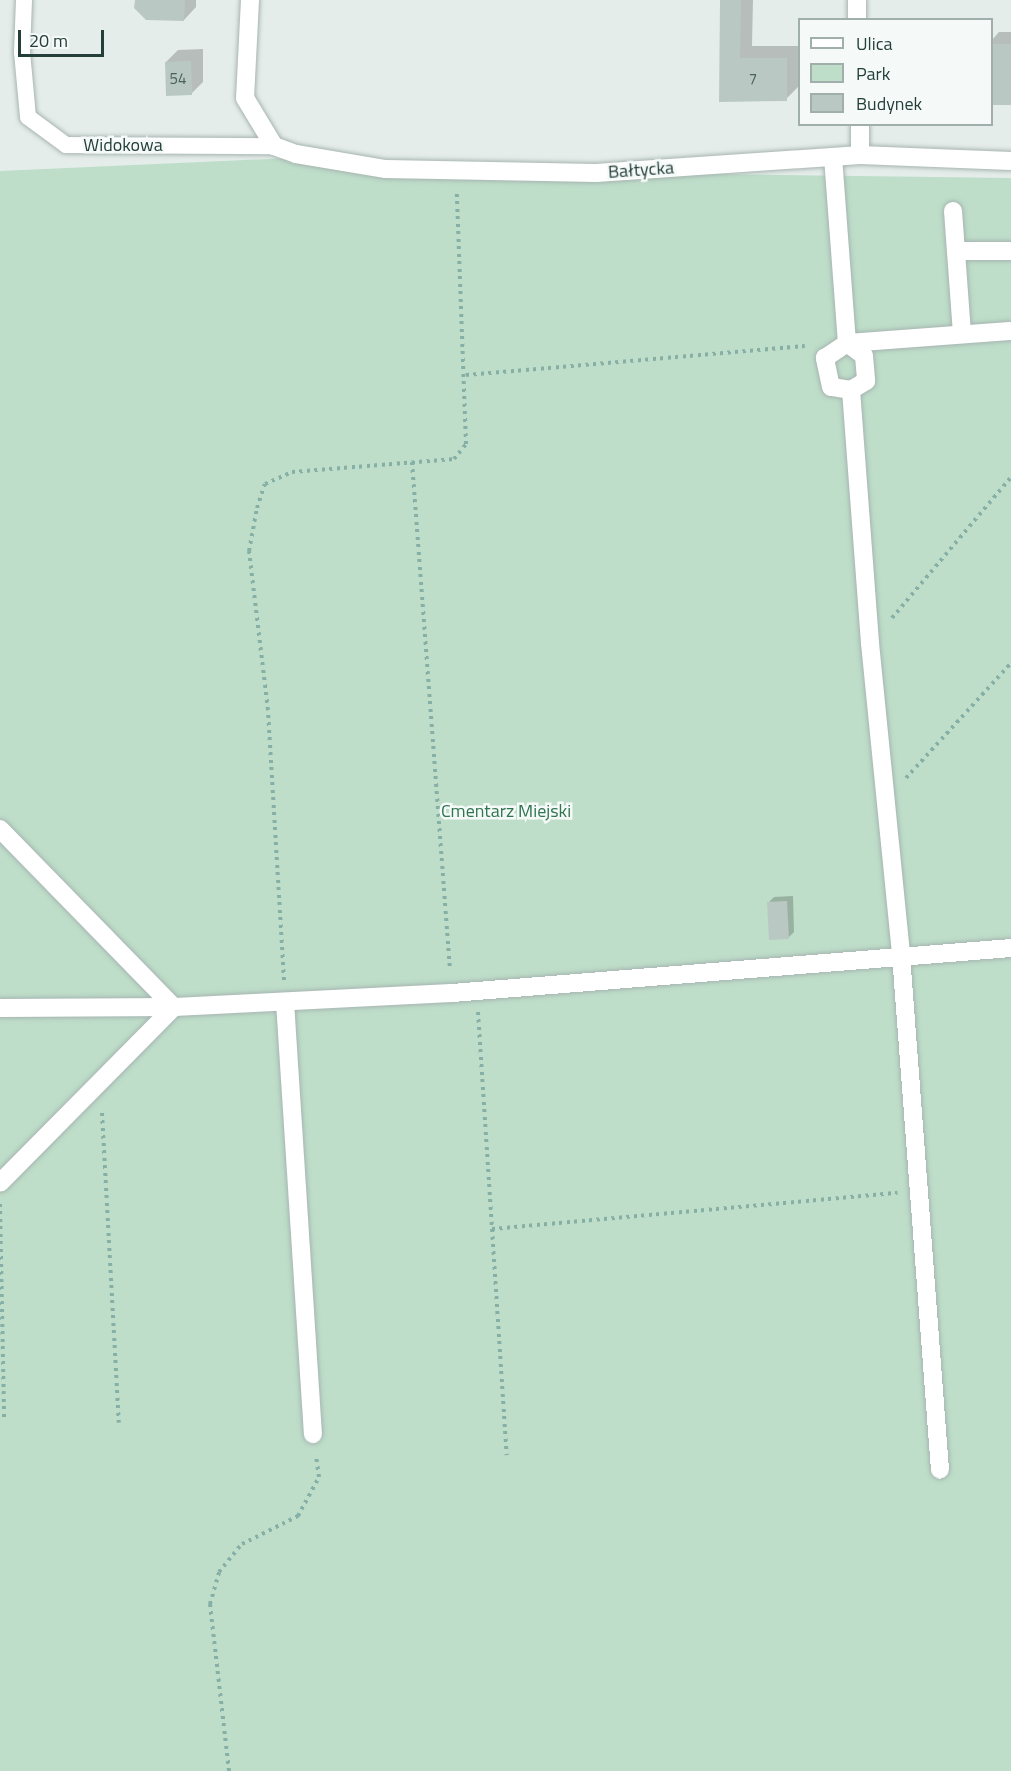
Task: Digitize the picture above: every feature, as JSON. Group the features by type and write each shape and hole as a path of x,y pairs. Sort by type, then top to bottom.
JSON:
{"street":[{"path":"250,0 245,98 274,146"},
{"path":"857,0 858,18"},
{"path":"860,126 860,155"},
{"name":"Bałtycka","path":"274,146 296,154 386,169 456,171 596,173 860,155 1011,161"},
{"path":"833,157 847,343 864,356 866,381 851,390 831,387 825,358 847,343 1011,331"},
{"path":"953,210 962,334"},
{"path":"956,251 1011,251"},
{"path":"851,390 870,644 901,955 940,1470"},
{"path":"0,829 174,1007"},
{"path":"0,1008 174,1007 452,993 901,955 1011,948"},
{"path":"285,1002 313,1434"},
{"path":"0,1183 174,1007"}],"lane":[{"name":"Widokowa","path":"24,0 22,52 28,117 66,145 274,146"}],"path":[{"path":"285,1002 268,710 249,551 257,508 266,483 292,472 454,459 466,444 466,375 456,171"},
{"path":"466,375 847,343"},
{"path":"412,462 452,993"},
{"path":"870,644 1011,477"},
{"path":"886,800 1011,663"},
{"path":"476,991 507,1455"},
{"path":"100,1083 119,1423"},
{"path":"0,1183 4,1420"},
{"path":"492,1229 919,1191"},
{"path":"229,1771 210,1604 219,1572 242,1544 298,1516 319,1477 313,1434"}],"green space":[{"name":"Cmentarz Miejski","path":"315,157 417,170 1011,178 1011,1771 0,1771 0,171"}],"building":[{"path":"135,0 185,0 184,21 146,20 134,8"},
{"path":"720,0 741,0 740,58 787,58 787,101 719,102"},
{"path":"993,44 1011,44 1011,105 993,105"},
{"path":"191,61 192,95 166,96 165,62"},
{"path":"787,901 789,939 769,940 767,902"}]}
